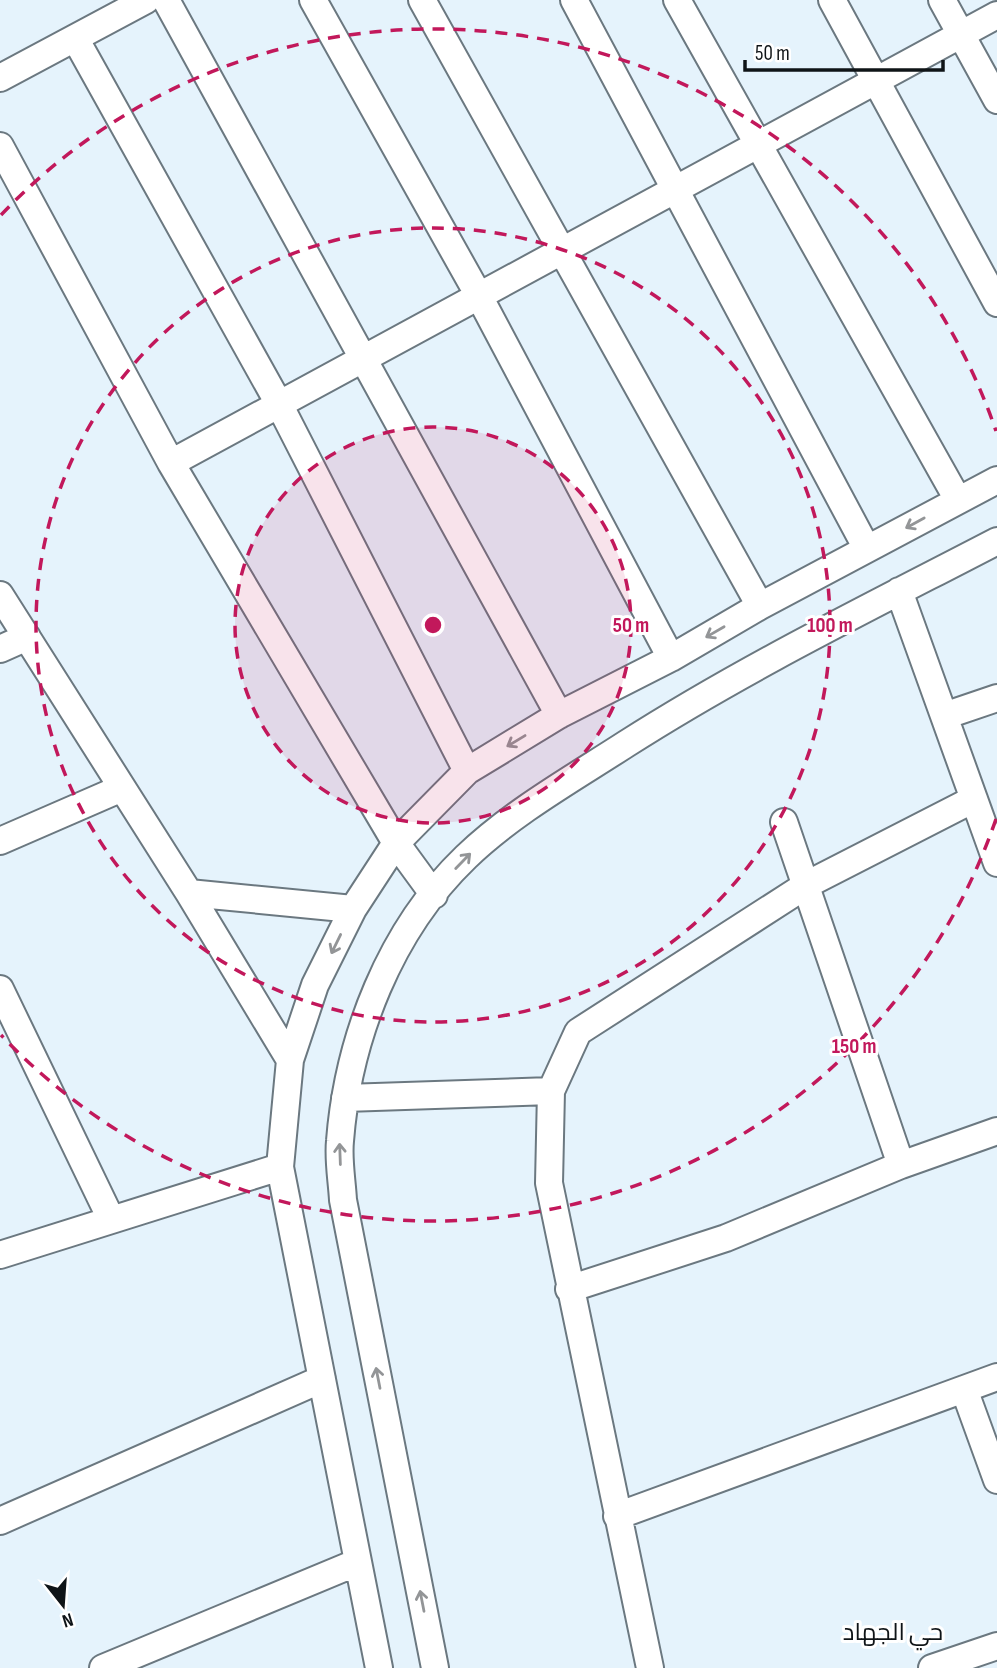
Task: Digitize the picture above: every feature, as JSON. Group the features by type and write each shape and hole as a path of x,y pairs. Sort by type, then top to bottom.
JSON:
{"street":[{"path":"0,78 75,38 105,10 146,0"},
{"path":"166,0 559,715"},
{"path":"313,0 479,296 671,658"},
{"path":"422,0 760,606"},
{"path":"574,0 677,188 867,549"},
{"path":"677,0 958,500"},
{"path":"832,0 997,303"},
{"path":"942,0 997,100"},
{"path":"171,463 997,15"},
{"path":"75,38 279,404 467,771"},
{"path":"0,146 171,463 396,843 434,895"},
{"path":"379,1668 280,1167 290,1060 315,985 353,909 396,843 467,771 559,715 671,658 760,606 997,480"},
{"path":"435,1668 343,1199 340,1144 345,1098 366,1017 393,955 434,895 466,858 519,814 692,702 997,541"},
{"path":"900,592 997,863"},
{"path":"0,595 189,893 290,1060"},
{"path":"0,649 27,637"},
{"path":"944,716 997,698"},
{"path":"0,841 122,788"},
{"path":"650,1668 549,1183 551,1091 578,1031 808,884 974,799"},
{"path":"784,822 808,884 901,1165"},
{"path":"189,893 353,909"},
{"path":"1,994 111,1219"},
{"path":"345,1098 551,1091"},
{"path":"569,1289 726,1238 901,1165 997,1131"},
{"path":"0,1255 280,1167"},
{"path":"617,1516 997,1377"},
{"path":"0,1521 322,1379"},
{"path":"964,1390 997,1480"},
{"path":"103,1668 358,1562"},
{"path":"932,1668 997,1646"}],"district":[{"name":"حي الجهاد","path":"893,1632"}]}
